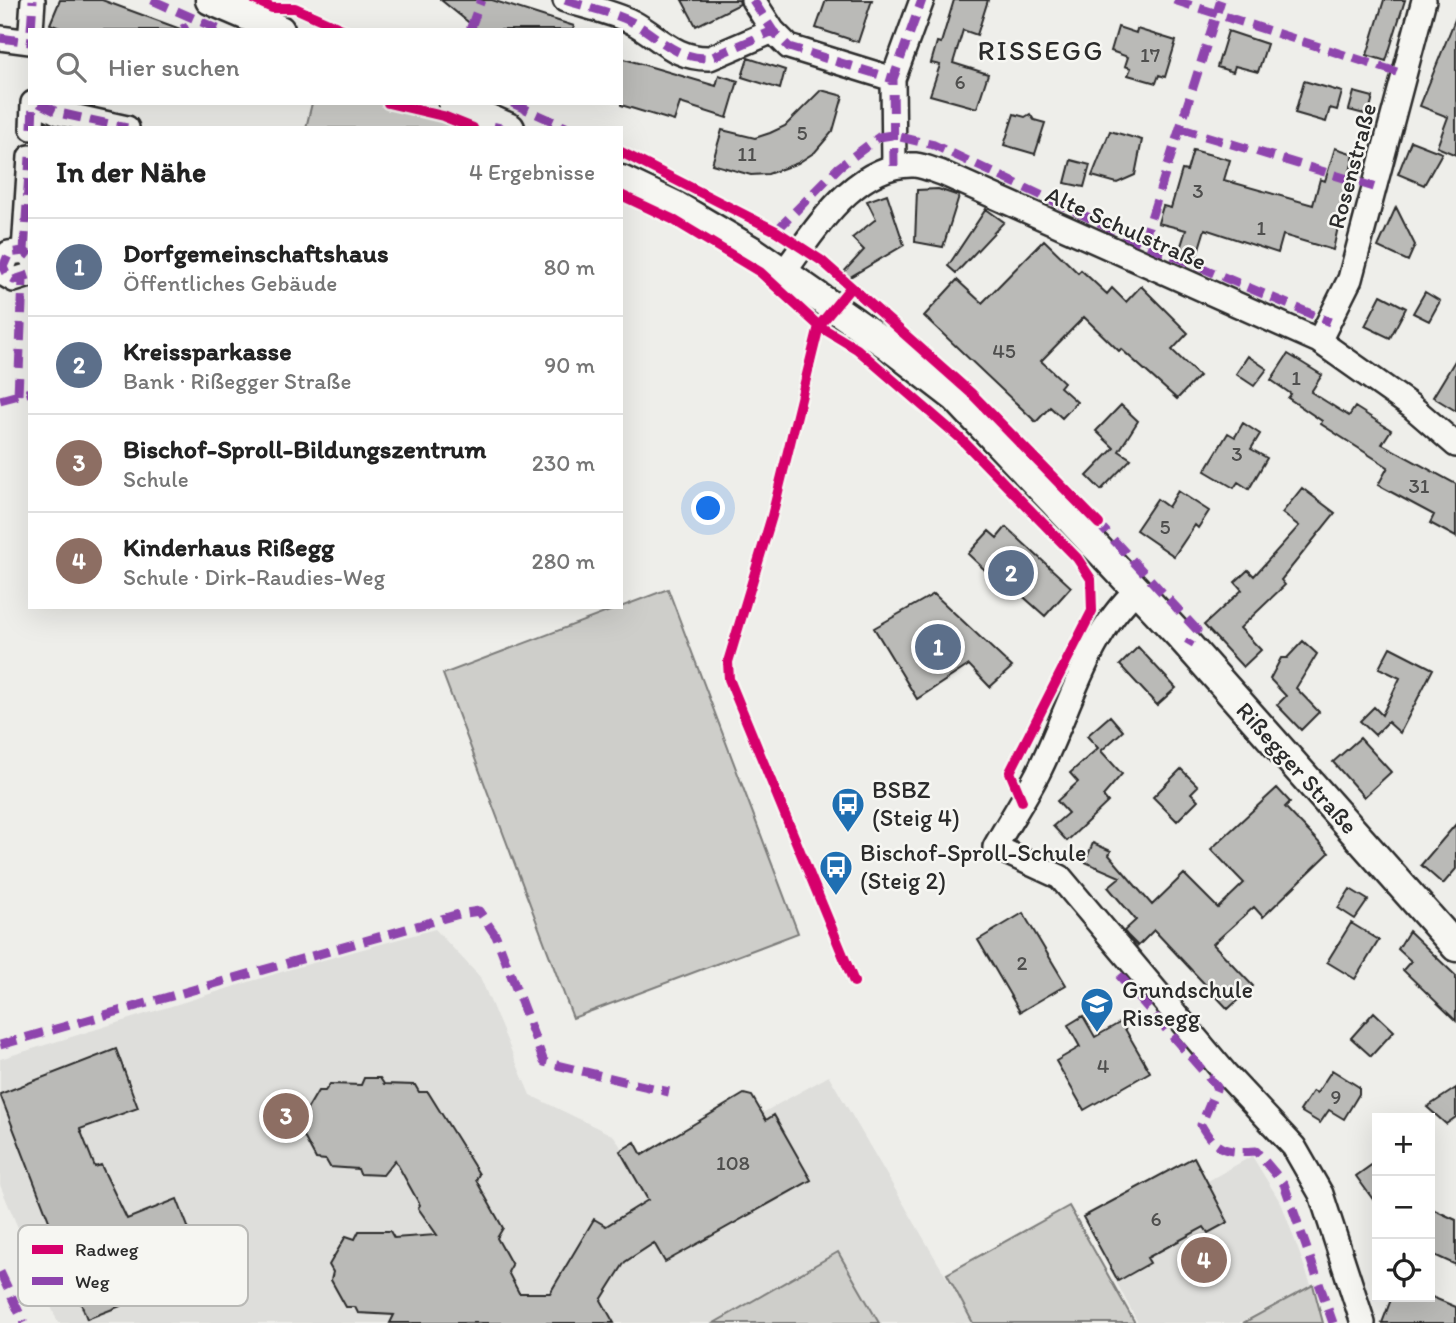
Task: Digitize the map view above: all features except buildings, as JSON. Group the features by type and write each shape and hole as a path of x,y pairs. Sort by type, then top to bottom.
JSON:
{"street":[{"path":"31,28 33,0"},
{"path":"209,0 275,28"},
{"path":"565,0 632,22 666,48 700,58 710,58 773,31"},
{"path":"753,0 773,31 789,47 893,79"},
{"path":"784,272 843,198 868,178 894,166 893,79 922,0"},
{"name":"Rosenstraße","path":"1319,341 1350,279 1424,0"},
{"path":"0,38 28,42"},
{"path":"32,126 33,105"},
{"path":"43,105 59,113 118,126"},
{"path":"458,105 505,126"},
{"name":"Alte Schulstraße","path":"894,166 917,165 942,173 1319,341 1411,406 1456,446"},
{"name":"Rißegger Straße","path":"623,181 676,206 784,272 886,344 956,398 1137,590 1456,947"},
{"path":"28,222 27,254 9,253 1,268 14,280 28,276"},
{"path":"1137,590 1118,607 1103,631 1038,774 995,847 1060,877 1225,1073 1294,1147 1321,1194 1363,1323"}],"shaded area":[{"path":"312,105 388,105 460,126 306,126"},
{"path":"668,589 798,933 573,1018 443,674 615,609 623,609 623,606"},
{"path":"435,929 480,977 530,1095 614,1136 641,1180 829,1076 973,1323 58,1323 51,1306 248,1306 248,1225 18,1225 18,1228 0,1185 0,1059 291,969"},
{"path":"1194,1156 1208,1181 1252,1156 1282,1205 1311,1285 1239,1323 1138,1323 1082,1217"},
{"path":"1069,1206 1135,1323 973,1323 947,1274"},
{"path":"838,1252 879,1323 714,1323"},
{"path":"1313,1285 1323,1323 1243,1323"}],"marked path":[{"path":"31,28 33,0"},
{"path":"152,0 215,28"},
{"path":"471,28 481,0"},
{"path":"565,0 624,18 677,51 697,57 710,58 773,31"},
{"path":"753,0 773,31 789,47 893,79"},
{"path":"894,166 893,79 922,0"},
{"path":"1174,0 1403,74"},
{"path":"1143,243 1221,0"},
{"path":"184,28 188,26"},
{"path":"0,38 28,42"},
{"path":"32,126 33,105"},
{"path":"43,105 59,113 118,126"},
{"path":"516,105 564,126"},
{"path":"1179,128 1374,187"},
{"path":"776,231 839,167 879,137 892,135 934,145 1143,243 1330,322"},
{"path":"24,251 28,188"},
{"path":"28,254 24,251 9,253 3,267 7,276 14,280 28,275"},
{"path":"18,395 23,280"},
{"path":"0,400 28,393"},
{"path":"1095,520 1197,630 1188,645"},
{"path":"0,1045 459,914 479,911 496,936 544,1062 669,1092"},
{"path":"1119,975 1217,1087 1201,1125 1206,1134 1217,1145 1229,1151 1256,1151 1284,1184 1333,1323"},
{"path":"0,1272 24,1323"}],"cycle path":[{"path":"255,0 272,8 295,8 340,28"},
{"path":"396,105 443,116 468,126"},
{"path":"623,153 776,231 822,261 971,393 1099,524"},
{"path":"623,196 672,219 760,272 819,326 857,349 960,438 1077,558 1091,579 1092,611 1010,772 1022,801"},
{"path":"851,287 819,326 772,516 728,662 729,679 854,982"}],"place":[{"name":"Kreissparkasse","path":"1011,573"},
{"name":"Dorfgemeinschaftshaus","path":"938,647"},
{"name":"BSBZ (Steig 4)","path":"848,834"},
{"name":"Bischof-Sproll-Schule (Steig 2)","path":"836,897"},
{"name":"Grundschule Rissegg","path":"1097,1034"},
{"name":"Bischof-Sproll-Bildungszentrum","path":"286,1116"},
{"name":"Kinderhaus Rißegg","path":"1204,1260"}],"district":[{"name":"RISSEGG","path":"1041,50"}]}
